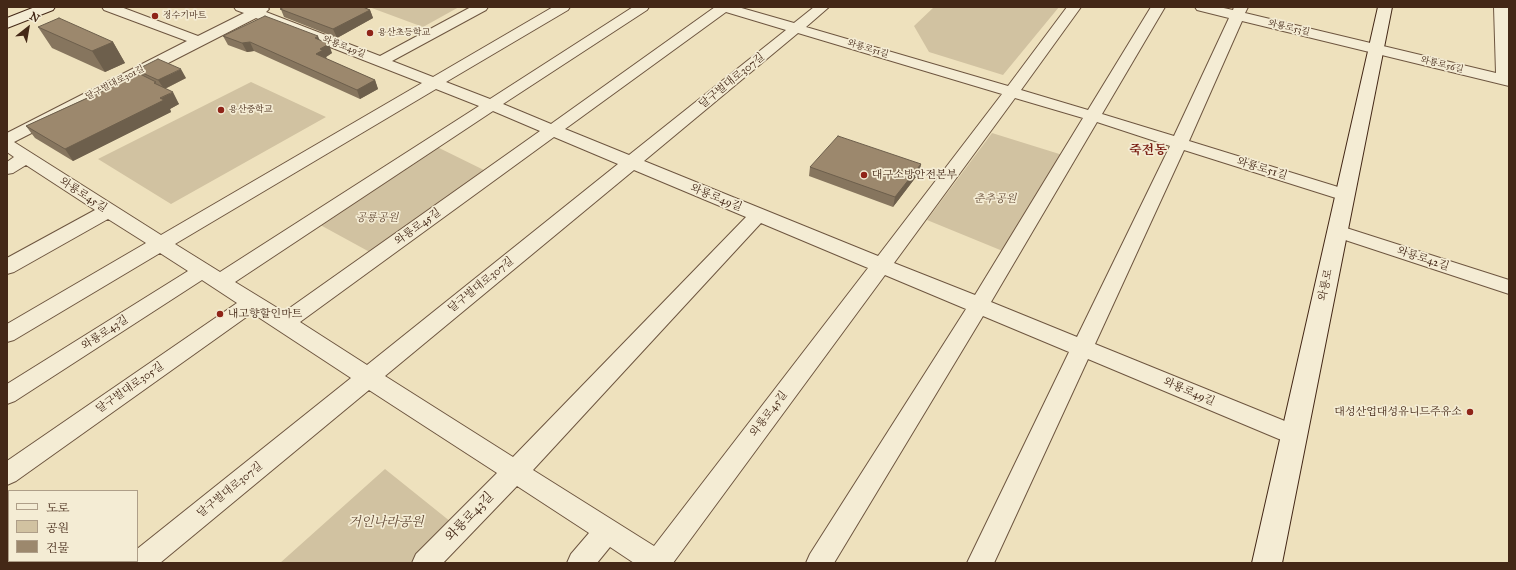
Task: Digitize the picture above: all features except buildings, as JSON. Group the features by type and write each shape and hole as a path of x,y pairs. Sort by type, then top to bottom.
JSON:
{"main road":[{"path":"7,23 48,7"},
{"name":"와룡로","path":"1267,563 1385,7"}],"street":[{"path":"110,7 199,41"},
{"name":"와룡로49길","path":"241,7 261,10 380,62 491,105 1294,435"},
{"path":"380,62 481,7"},
{"path":"7,334 563,7"},
{"path":"211,277 491,105 642,7"},
{"path":"552,131 724,7"},
{"name":"와룡로51길","path":"724,7 1093,116 1179,144 1345,194"},
{"name":"달구벌대로307길","path":"140,563 367,377 632,164 822,7"},
{"path":"881,266 1074,7"},
{"path":"819,563 979,305 1158,7"},
{"name":"와룡로53길","path":"1202,7 1239,11 1376,48"},
{"path":"1501,7 1506,80"},
{"name":"달구벌대로301길","path":"7,139 261,10"},
{"path":"980,563 1084,348 1239,11"},
{"name":"와룡로56길","path":"1376,48 1506,80"},
{"name":"와룡로45길","path":"284,324 552,131"},
{"name":"와룡로45길","path":"7,145 657,563 881,266"},
{"path":"7,169 25,158"},
{"path":"7,266 108,211"},
{"path":"514,472 758,215"},
{"name":"와룡로42길","path":"1337,231 1509,287"},
{"path":"7,252 24,252 28,255"},
{"name":"와룡로43길","path":"7,395 211,277"},
{"name":"달구벌대로305길","path":"7,474 252,303"},
{"name":"와룡로43길","path":"425,563 514,472"},
{"path":"580,563 607,531"}],"green space":[{"path":"369,7 459,7 423,27"},
{"path":"934,7 1059,7 1003,75 929,52 914,26"},
{"path":"251,82 326,117 171,204 98,159"},
{"name":"춘추공원","path":"992,133 1069,157 1010,254 927,220"},
{"name":"공룡공원","path":"431,144 492,174 377,256 313,221"},
{"name":"거인나라공원","path":"385,469 451,522 410,563 280,563"}],"place":[{"name":"정수기마트","path":"155,16"},
{"name":"용산초등학교","path":"370,33"},
{"name":"용산중학교","path":"221,110"},
{"name":"대구소방안전본부","path":"864,175"},
{"name":"내고향할인마트","path":"220,314"},
{"name":"대성산업대성유니드주유소","path":"1470,412"}],"district":[{"name":"죽전동","path":"1148,151"}]}
